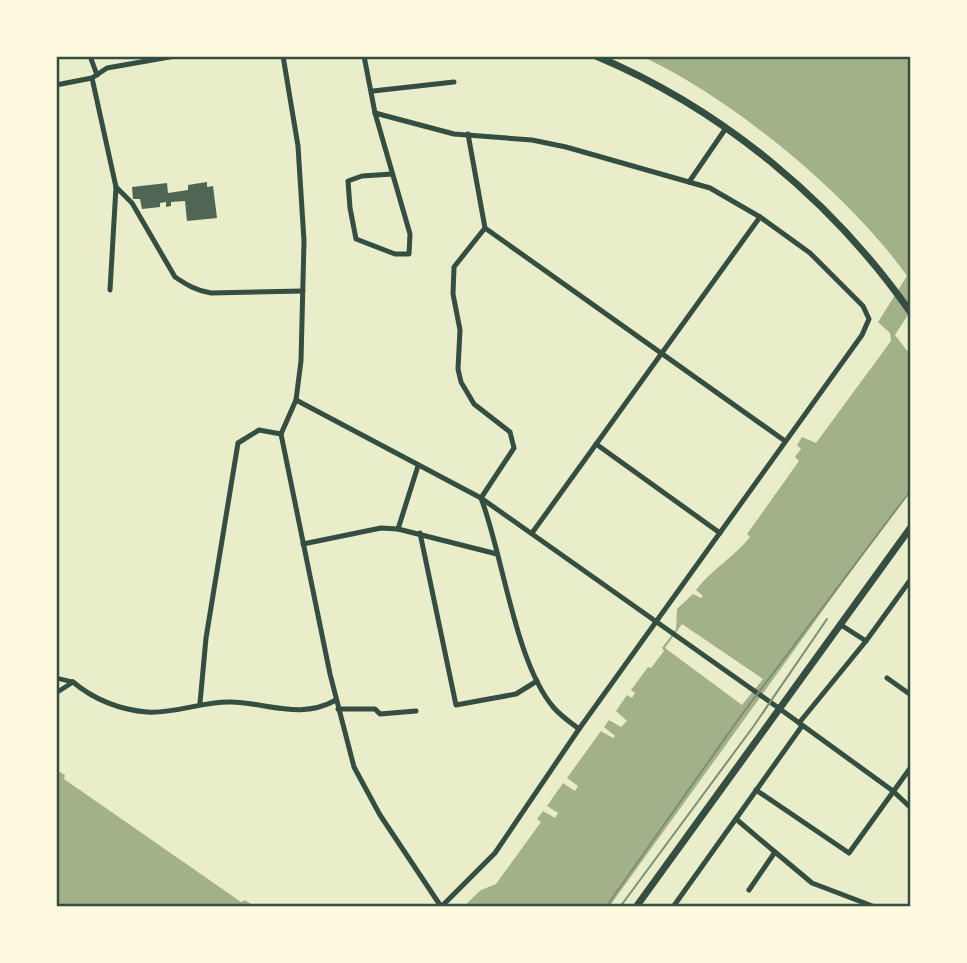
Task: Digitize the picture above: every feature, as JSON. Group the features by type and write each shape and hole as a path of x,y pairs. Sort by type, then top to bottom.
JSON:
{"street":[{"path":"90,56 116,187 110,290"},
{"path":"56,85 94,77 107,68 175,56"},
{"path":"283,56 303,199 303,291 296,400 281,434 336,700 354,768 387,826 440,905 495,853 654,623 862,335 869,319 863,306 828,269 760,217 710,188 566,147 454,134 375,113"},
{"path":"364,56 373,91 375,113 410,234 409,254 395,254 356,239 349,208 348,181 362,176 392,174"},
{"path":"596,56 651,82 767,157 835,221 878,267 911,313"},
{"path":"373,91 454,82"},
{"path":"689,181 726,128"},
{"path":"468,134 485,228 785,441"},
{"path":"116,187 132,203 174,277 192,288 211,293 303,291"},
{"path":"532,533 760,217"},
{"path":"485,228 454,267 453,294 460,330 458,369 461,382 474,404 510,432 514,448 481,498 537,681 556,711 579,729"},
{"path":"296,400 481,498 654,623 762,696 893,791 911,808"},
{"path":"200,703 206,638 238,443 259,430 281,434"},
{"path":"596,444 720,533"},
{"path":"398,529 418,466"},
{"path":"636,907 911,527"},
{"path":"303,544 381,528 420,533 497,554"},
{"path":"420,533 456,705 516,694 537,681"},
{"path":"673,907 800,724 911,579"},
{"path":"841,625 866,641"},
{"path":"56,678 73,682 88,695 127,709 159,712 200,703 233,702 290,711 322,708 336,700"},
{"path":"887,678 911,695"},
{"path":"56,693 73,682"},
{"path":"338,709 374,709 380,714 416,711"},
{"path":"756,790 849,853 911,766"},
{"path":"736,819 812,883 874,907"},
{"path":"749,890 775,852"}],"shaded area":[{"path":"641,56 911,56 911,488 609,907 463,907 481,890 496,884 541,822 537,819 543,811 555,818 558,813 547,806 563,783 575,791 578,786 567,778 601,731 613,738 615,736 604,727 609,720 621,727 627,721 616,711 627,695 632,698 635,693 631,690 664,651 662,648 676,629 677,609 693,594 701,598 703,596 696,590 750,537 747,534 799,461 795,457 801,449 797,445 802,437 816,443 891,341 890,333 878,322 907,276 854,213 786,151 713,96"},
{"path":"56,770 65,775 64,779 241,902 245,900 255,907 56,907"}],"pier":[{"path":"911,310 911,356 895,335"},
{"path":"682,624 763,679 742,705 665,648"}],"building":[{"path":"207,182 207,187 213,186 217,218 187,221 185,201 171,202 171,206 166,207 166,202 160,203 160,207 142,209 140,199 133,199 132,187 167,183 168,193 188,190 188,185"}],"tram line":[{"path":"606,907 740,717 911,490"},
{"path":"620,907 753,727 827,619"}]}
